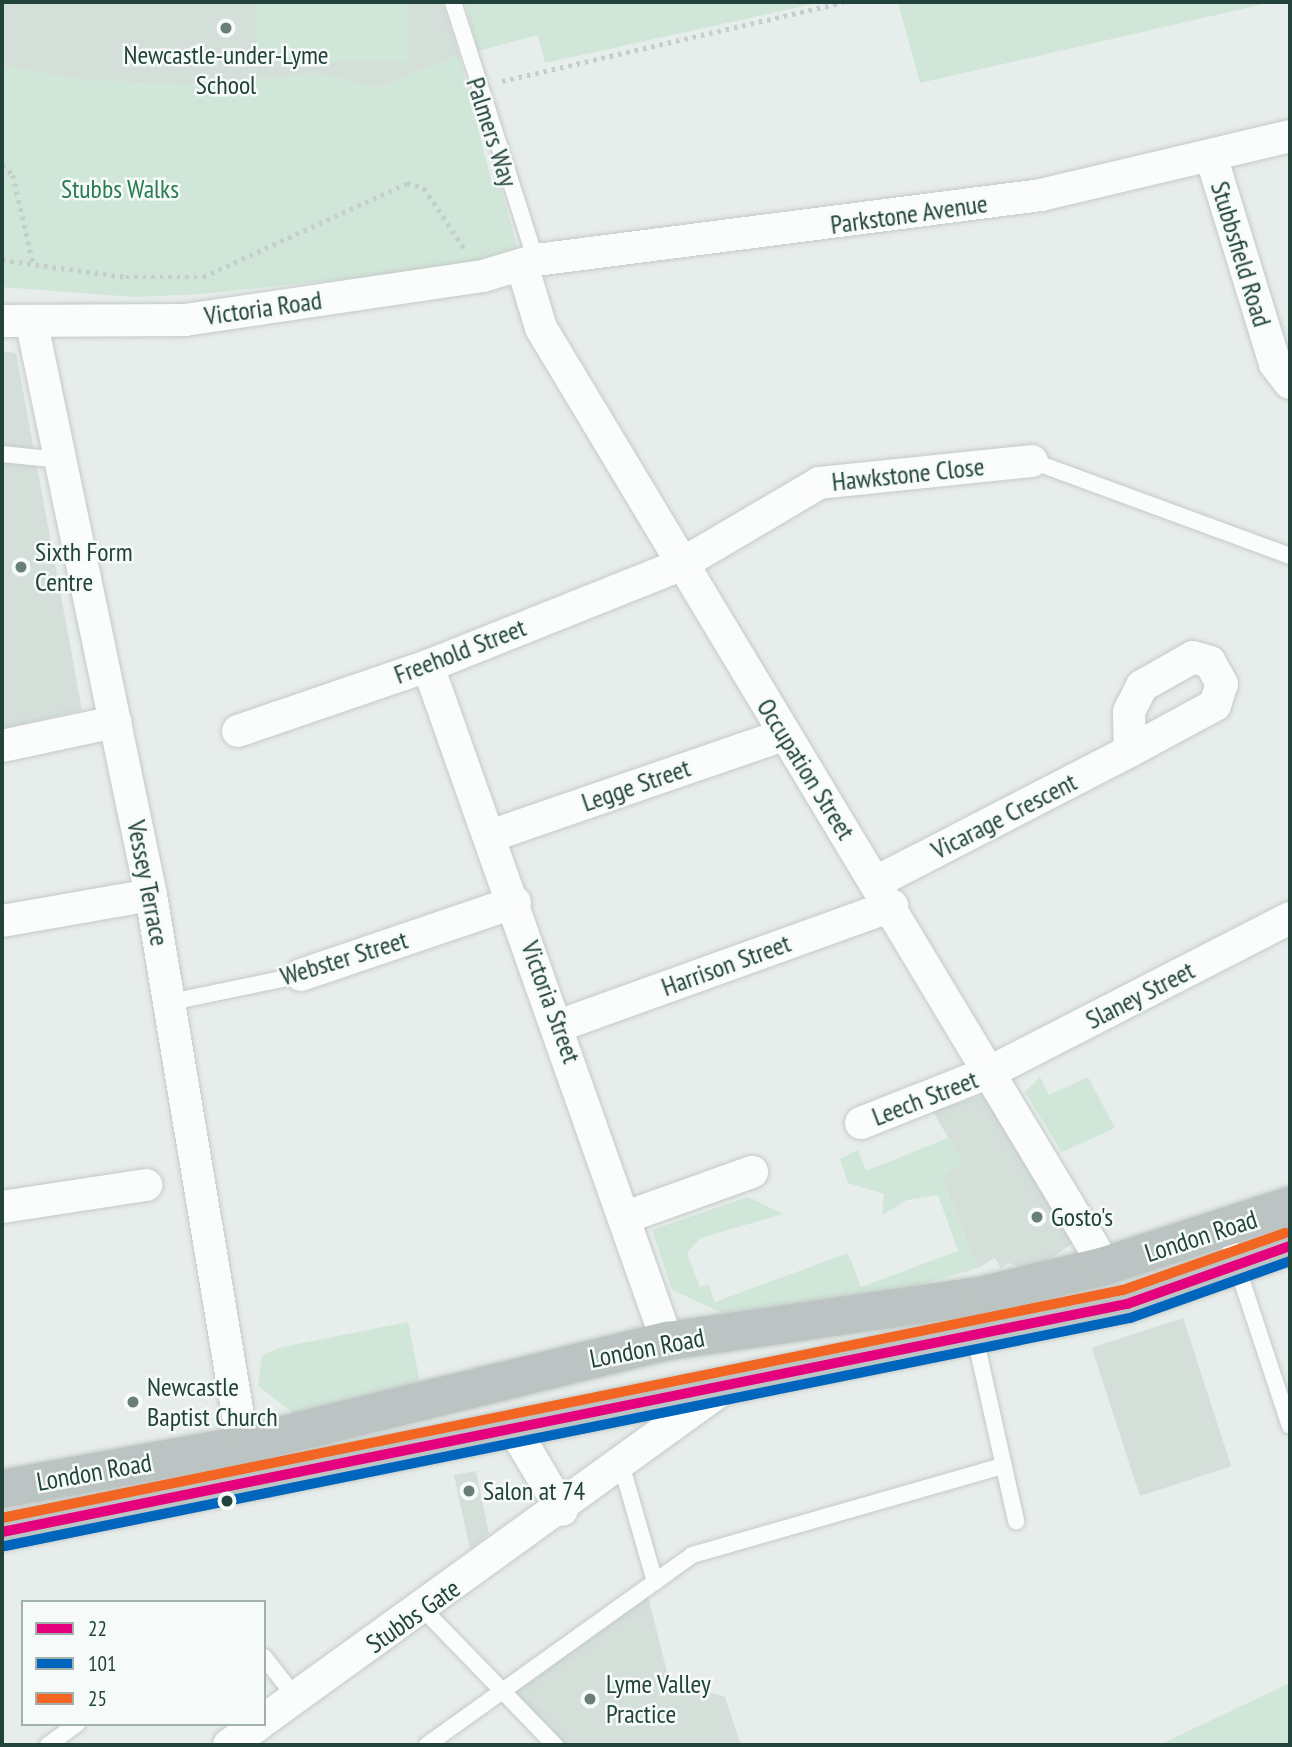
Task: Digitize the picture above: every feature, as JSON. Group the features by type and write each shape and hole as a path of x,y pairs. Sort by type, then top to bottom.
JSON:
{"highway":[{"name":"London Road","path":"2,1532 514,1429 676,1411 727,1385 975,1337 1127,1304 1231,1247 1290,1206"},
{"name":"London Road","path":"2,1489 243,1445 667,1341 980,1296 1105,1266 1231,1247 1290,1245"},
{"path":"667,1341 676,1411"}],"street":[{"name":"Parkstone Avenue","path":"529,262 1041,195 1212,159 1290,136"},
{"name":"Stubbsfield Road","path":"1212,159 1275,364 1290,383"},
{"name":"Victoria Road","path":"17,322 185,320 482,276 529,262"},
{"name":"Occupation Street","path":"529,262 541,328 680,565 885,894 1105,1266"},
{"name":"Vessey Terrace","path":"17,322 61,460 151,895 243,1445"},
{"name":"Hawkstone Close","path":"680,565 819,483 1032,461"},
{"name":"Freehold Street","path":"238,731 428,666 680,565"},
{"name":"Victoria Street","path":"428,666 561,1025 667,1341"},
{"path":"2,746 117,732"},
{"name":"Legge Street","path":"490,836 783,734"},
{"name":"Vicarage Crescent","path":"885,894 1130,751"},
{"name":"Harrison Street","path":"561,1025 885,894"},
{"path":"2,921 151,895"},
{"name":"Webster Street","path":"301,975 515,902"},
{"name":"Slaney Street","path":"990,1072 1290,918"},
{"name":"Leech Street","path":"861,1123 990,1072"},
{"path":"626,1217 752,1172"},
{"path":"2,1207 146,1185"},
{"name":"Stubbs Gate","path":"266,1719 562,1510 621,1464 676,1411"},
{"path":"514,1429 562,1510"},
{"path":"229,1745 256,1726"}],"lane":[{"name":"Palmers Way","path":"453,2 529,262"},
{"path":"2,454 61,460"},
{"path":"1032,461 1290,556"},
{"name":"Webster Street","path":"171,1002 301,975"},
{"path":"1231,1247 1290,1426"},
{"path":"975,1337 1016,1521"},
{"path":"621,1464 655,1582"},
{"path":"427,1745 692,1555 1003,1466"},
{"path":"423,1609 499,1693 555,1745"},
{"path":"266,1660 296,1698"},
{"path":"48,1745 74,1726"}],"path":[{"path":"477,87 844,2"},
{"path":"2,165 13,176 33,263"},
{"path":"2,260 126,277 203,277 408,183 424,188 482,276"}],"shaded area":[{"name":"Newcastle-under-Lyme School","path":"2,2 442,2 459,55 378,88 317,73 204,85 84,80 2,66"},
{"path":"2,351 16,353 82,710 2,729"},
{"path":"992,1093 1080,1238 1032,1272 1009,1263 1001,1268 995,1258 978,1268 942,1178 961,1161 933,1111"},
{"path":"1183,1318 1231,1466 1140,1496 1092,1348"},
{"name":"Salon at 74","path":"476,1471 489,1534 470,1549 454,1475"},
{"path":"648,1596 669,1680 725,1697 741,1745 566,1745 512,1698 513,1688"}],"green space":[{"path":"256,2 409,2 409,62 256,62"},
{"path":"465,2 822,2 545,63 538,35 478,51"},
{"path":"898,2 1272,2 920,83"},
{"name":"Stubbs Walks","path":"459,55 492,183 499,181 519,254 502,262 202,294 134,297 2,287 2,66 84,80 204,85 317,73 378,88"},
{"path":"1040,1077 1049,1095 1088,1077 1115,1128 1062,1152 1025,1092"},
{"path":"950,1137 961,1161 942,1179 978,1268 901,1290 722,1313 672,1290 652,1230 748,1197 783,1214 700,1238 687,1253 700,1287 708,1284 715,1302 848,1253 861,1287 958,1251 938,1195 907,1200 882,1215 884,1194 848,1183 840,1159 858,1150 866,1171"},
{"path":"408,1322 421,1388 299,1417 258,1386 262,1356 278,1348"},
{"path":"1290,1683 1290,1745 1159,1745"}],"transit line":[{"name":"25","path":"2,1518 1123,1290 1285,1233"},
{"name":"22","path":"2,1532 1127,1304 1290,1246"},
{"name":"101","path":"5,1546 1130,1318 1290,1261"}],"place":[{"name":"Newcastle-under-Lyme School","path":"226,28"},
{"name":"Sixth Form Centre","path":"21,567"},
{"name":"Gosto's","path":"1037,1217"},
{"name":"Newcastle Baptist Church","path":"133,1402"},
{"name":"Salon at 74","path":"469,1491"},
{"name":"Lyme Valley Practice","path":"590,1699"}]}
